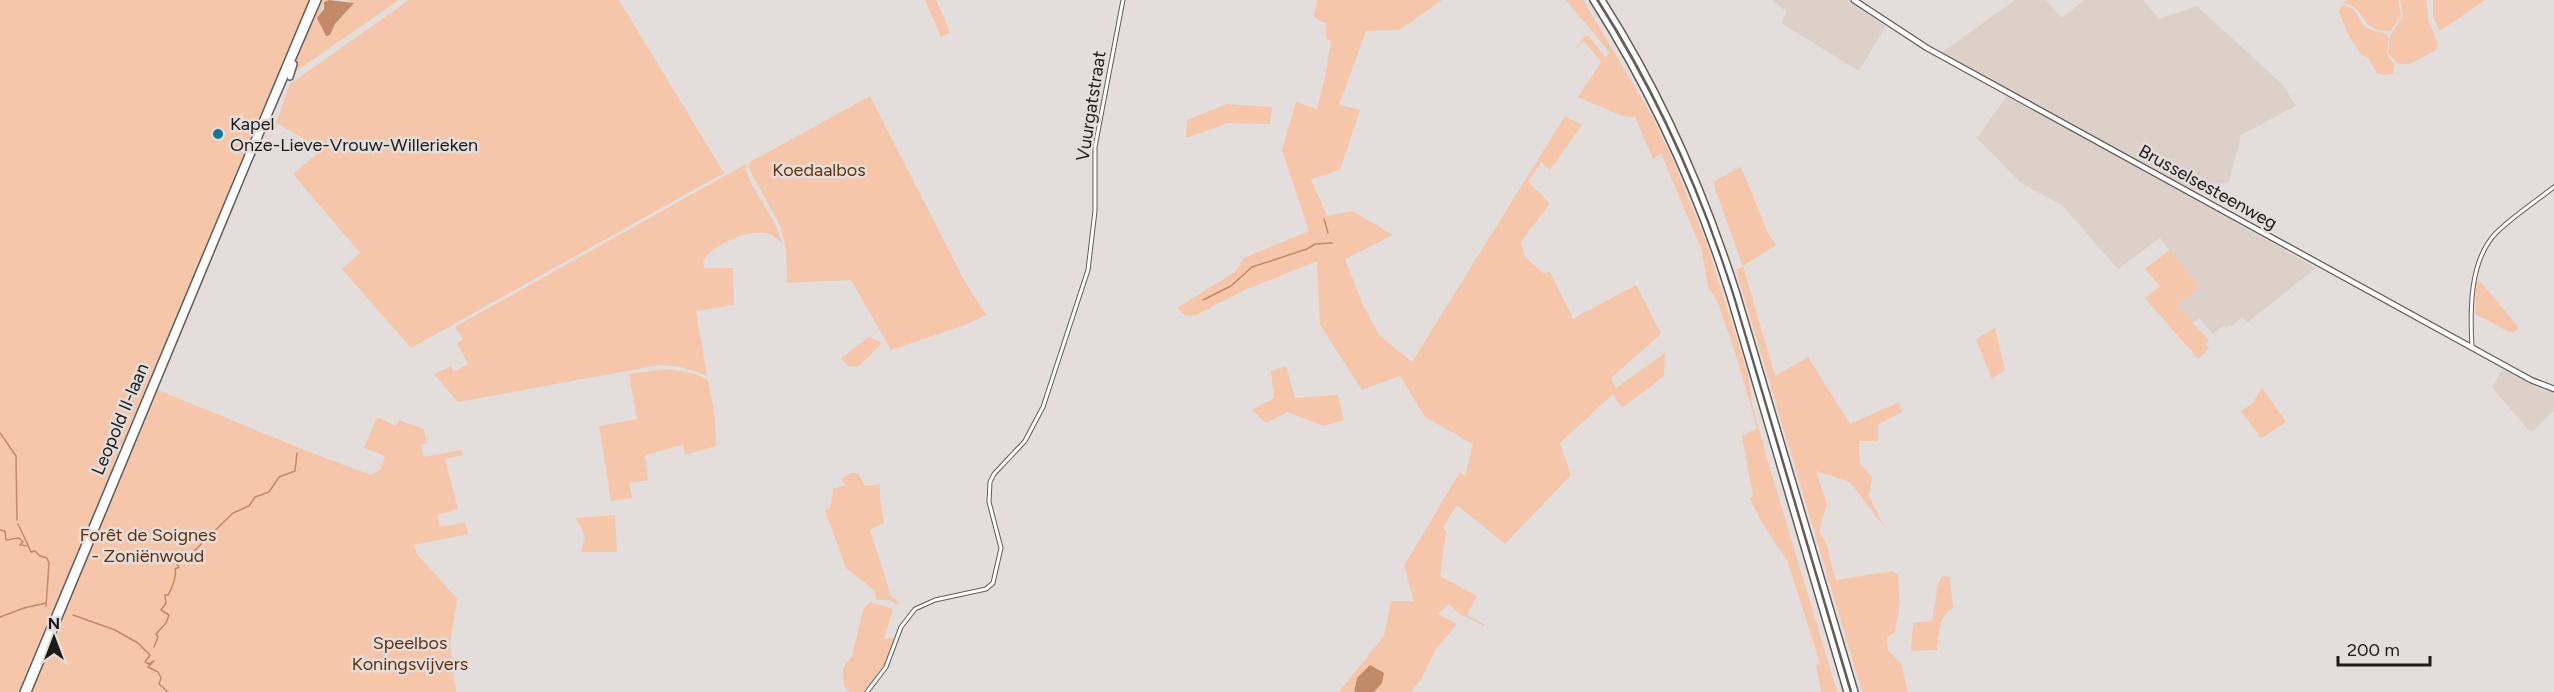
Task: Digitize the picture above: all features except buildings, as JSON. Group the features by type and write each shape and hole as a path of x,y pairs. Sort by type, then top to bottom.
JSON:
{"highway":[{"path":"247,160 313,0"},
{"path":"247,160 318,0"},
{"path":"1593,0 1661,120 1709,233 1847,692"},
{"path":"1602,0 1667,116 1716,231 1856,690"},
{"path":"290,77 302,36"},
{"name":"Leopold II-laan","path":"23,692 247,160"},
{"name":"Leopold II-laan","path":"27,692 247,160"}],"main road":[{"name":"Brusselsesteenweg","path":"1854,0 1927,48 2472,348 2531,380 2554,389"}],"street":[{"name":"Vuurgatstraat","path":"867,692 886,667 901,627 915,609 935,600 986,589 993,583 1001,548 1000,534 989,502 990,482 997,470 1025,441 1049,395 1086,278 1095,218 1095,147 1123,0"},
{"path":"2472,348 2475,273 2482,253 2500,229 2554,187"},
{"path":"2460,341 2472,335"}],"shaded area":[{"path":"329,0 354,3 335,24 330,35 326,36 317,18 324,9 324,2"},
{"path":"1772,0 1848,0 1886,26 1859,71 1781,23 1787,12"},
{"path":"2015,0 2046,0 2062,18 2084,0 2143,0 2159,19 2197,6 2283,85 2296,106 2241,135 2229,182 2193,191 1941,53"},
{"path":"2007,96 2316,268 2248,322 2242,317 2232,326 2226,329 2223,326 2213,334 2199,318 2192,323 2177,305 2199,287 2160,238 2118,269 2063,206 2021,183 1977,138"},
{"path":"2503,369 2537,388 2554,393 2554,411 2533,431 2530,432 2492,387"},
{"path":"1370,665 1384,673 1382,683 1374,692 1354,692 1357,678"}],"green space":[{"name":"Forêt de Soignes - Zoniënwoud","path":"0,0 329,0 324,2 321,12 330,35 335,24 354,3 345,0 399,0 273,87 148,386 371,475 380,470 385,456 364,448 377,417 396,426 399,420 424,429 427,443 421,445 423,457 461,450 463,455 445,459 458,509 437,515 440,527 465,523 468,534 414,545 417,554 457,599 450,644 456,692 0,692"},
{"path":"409,0 619,0 724,173 411,348 342,269 360,253 293,174 323,149 276,123 290,84"},
{"path":"925,0 936,0 950,32 941,37"},
{"path":"1317,0 1442,0 1399,30 1366,31 1339,105 1360,110 1340,170 1311,179 1327,216 1352,211 1393,235 1345,259 1362,303 1379,335 1412,362 1565,116 1582,125 1550,170 1541,162 1528,182 1550,203 1521,242 1525,257 1543,273 1550,272 1573,319 1636,285 1661,334 1611,378 1616,388 1665,353 1664,376 1622,408 1613,394 1560,443 1571,475 1505,544 1457,505 1443,527 1446,532 1440,576 1477,596 1467,615 1485,625 1458,613 1449,604 1438,614 1457,624 1435,650 1422,678 1411,692 1374,692 1382,683 1355,683 1354,692 1339,692 1384,636 1391,601 1414,601 1404,566 1460,472 1465,476 1473,444 1425,417 1400,376 1362,390 1320,325 1317,261 1245,290 1194,316 1185,315 1177,308 1235,272 1244,258 1309,231 1282,150 1296,102 1317,109 1325,77 1331,41 1326,39 1326,24 1314,17"},
{"path":"1566,0 1583,0 1651,114 1672,158 1706,242 1748,374 1752,404 1769,465 1837,692 1821,692 1816,665 1820,664 1788,562 1762,523 1750,498 1753,496 1742,436 1757,428 1734,349 1717,301 1708,287 1702,251 1661,153 1653,159 1635,117 1622,116 1578,97 1601,62 1584,41 1576,49 1583,37 1589,36 1605,57 1610,53"},
{"path":"2347,0 2398,0 2401,16 2390,31 2373,28 2358,10 2343,2"},
{"path":"2400,0 2426,0 2429,23 2438,43 2436,50 2410,64 2398,64 2388,53 2390,36 2403,16"},
{"path":"2433,0 2485,0 2440,31 2433,16"},
{"path":"2344,5 2355,12 2364,26 2388,35 2388,54 2395,64 2393,74 2377,73 2368,58 2361,54 2350,38 2338,10"},
{"name":"Koedaalbos","path":"870,96 964,280 986,315 965,325 891,350 851,280 787,283 786,250 781,227 749,169 750,162"},
{"path":"1227,104 1272,107 1270,124 1229,123 1186,138 1187,120"},
{"path":"746,164 750,180 774,223 782,243 770,234 762,232 743,235 715,249 703,261 704,268 733,268 734,305 696,311 707,376 682,367 660,365 458,402 434,374 451,366 454,372 468,364 457,343 463,339 455,327"},
{"path":"1741,167 1768,233 1776,245 1743,266 1714,181"},
{"path":"2170,250 2199,287 2177,305 2209,341 2206,344 2209,348 2198,359 2145,298 2160,286 2145,269"},
{"path":"1743,266 1775,376 1808,357 1850,424 1899,402 1902,412 1878,424 1878,441 1859,441 1860,464 1872,477 1869,496 1885,528 1850,482 1816,471 1827,504 1819,531 1827,548 1836,580 1892,571 1898,575 1900,603 1895,632 1887,637 1888,651 1901,663 1908,692 1863,692 1861,688 1736,270"},
{"path":"2480,281 2519,328 2514,332 2509,332 2475,314 2476,282"},
{"path":"1995,328 2005,370 1992,379 1976,339"},
{"path":"869,337 882,343 859,366 849,367 841,358"},
{"path":"1286,366 1295,398 1338,395 1344,420 1324,426 1288,412 1266,423 1252,410 1274,398 1271,371"},
{"path":"667,369 693,373 708,380 715,418 716,446 685,455 683,445 645,455 648,480 629,483 632,498 611,501 599,426 637,419 629,374"},
{"path":"2262,388 2286,422 2261,438 2241,411 2252,404"},
{"path":"851,473 858,473 865,486 880,484 884,523 870,530 891,596 899,602 898,605 890,600 876,600 875,591 846,568 825,511 831,507 833,489 845,485 841,479"},
{"path":"615,515 617,552 581,552 585,536 576,518"},
{"path":"1942,576 1950,577 1953,608 1944,615 1942,620 1937,650 1911,651 1913,623 1932,621 1938,584"},
{"path":"870,602 893,609 884,639 894,638 883,668 865,692 849,692 843,683 843,668 852,656 863,610"}],"waterway":[{"path":"1324,219 1328,233"},
{"path":"1203,300 1231,286 1252,267 1307,249 1315,244 1332,243"},
{"path":"0,433 16,456 17,520"},
{"path":"154,647 158,637 156,634 166,623 169,615 161,610 166,603 165,595 168,595 172,586 175,569 179,567 176,563 189,556 233,513 249,506 255,497 269,492 279,477 295,471 297,453"},
{"path":"18,524 28,545"},
{"path":"0,530 5,531 6,540 19,538 23,542 20,545 28,546 31,552 35,551 47,558 49,563 46,606"},
{"path":"0,617 46,603"},
{"path":"73,615 115,630 138,643 150,655 145,662 149,664 154,661 148,667 158,672 161,678 159,684 168,692"}],"place":[{"name":"Kapel Onze-Lieve-Vrouw-Willerieken","path":"218,134"}],"park label":[{"name":"Speelbos Koningsvijvers","path":"410,653"}]}
